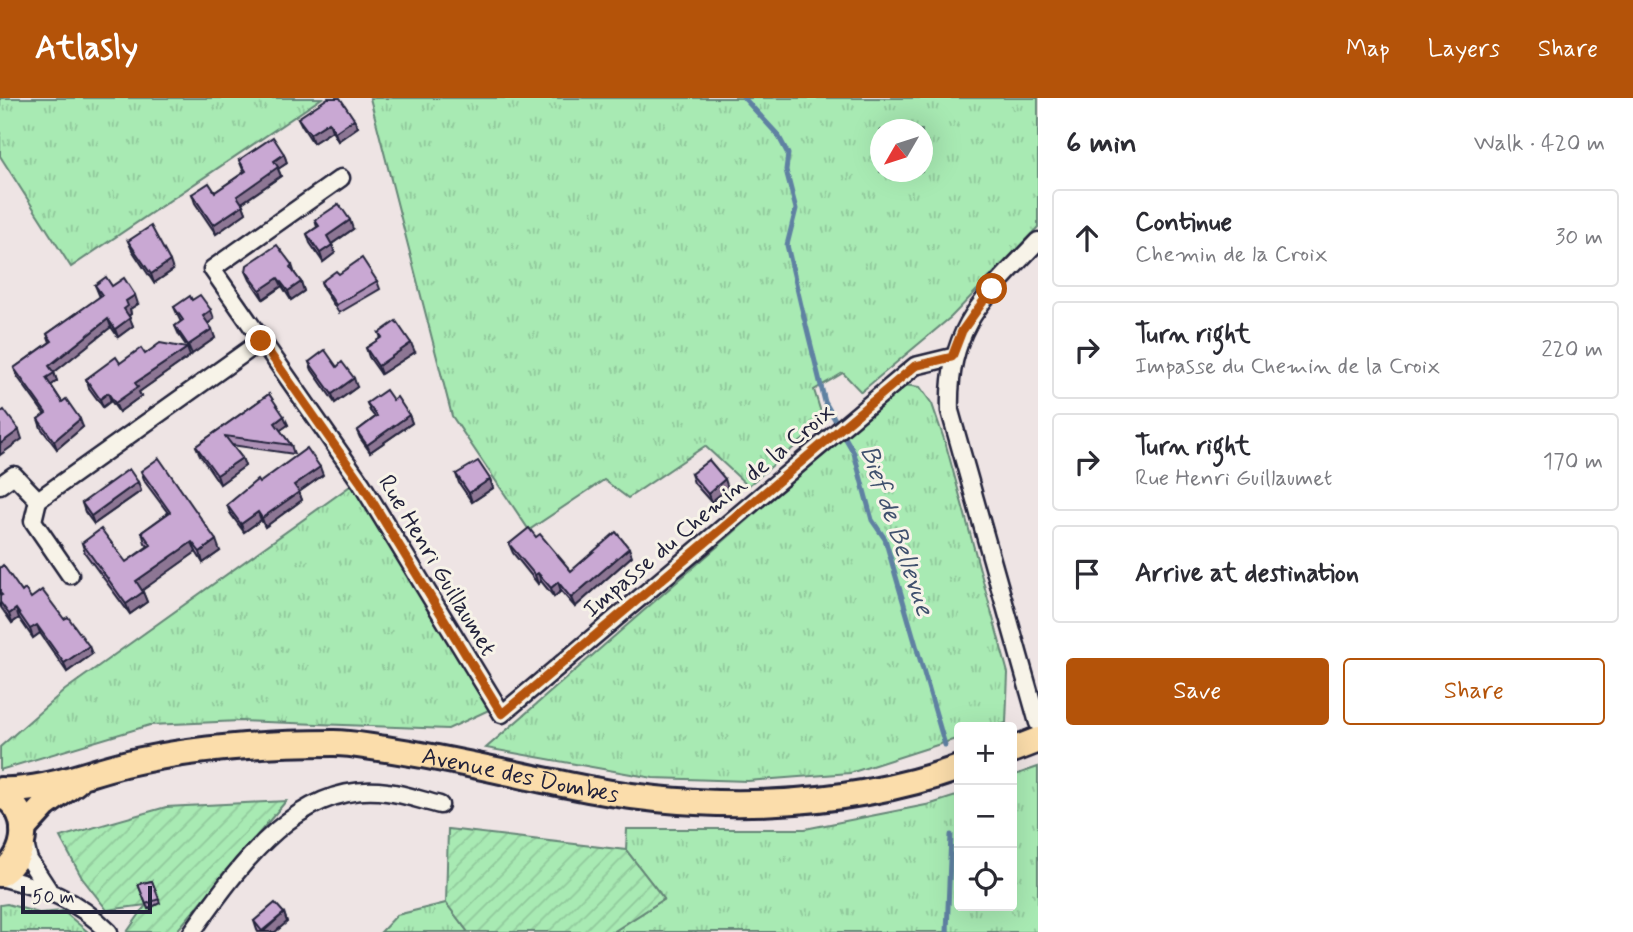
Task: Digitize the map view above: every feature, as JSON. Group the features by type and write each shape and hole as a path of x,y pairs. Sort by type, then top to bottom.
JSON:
{"main road":[{"path":"1017,748 1038,740"},
{"name":"Avenue des Dombes","path":"0,792 82,777 125,764 239,746 337,743 422,754 572,786 674,800 760,803 855,795 954,769"},
{"name":"Avenue des Dombes","path":"0,876 19,855 24,834 45,805 82,777"},
{"path":"0,792 17,809 24,834"}],"street":[{"name":"Rue Henri Guillaumet","path":"341,178 212,269 361,483 502,714"},
{"path":"1038,241 992,289 962,331 948,377 950,411 1038,723"},
{"path":"70,575 33,521 38,500 261,341"},
{"name":"Impasse du Chemin de la Croix","path":"502,714 850,418 915,366 952,357"},
{"path":"0,485 14,475 38,500"},
{"path":"192,932 266,839 289,821 337,795 386,792 440,805"},
{"path":"24,834 29,860 48,889"},
{"path":"0,876 48,889 88,911 109,932"}],"green space":[{"path":"0,98 322,98 71,267 0,156"},
{"path":"370,98 1038,98 1038,227 951,317 861,392 843,373 814,390 824,422 748,486 705,446 628,498 604,480 529,530 452,416"},
{"path":"903,385 920,387 932,404 946,445 1008,673 1006,722 954,722 954,740 850,773 748,781 653,778 486,748 749,519 866,411"},
{"path":"353,484 491,709 448,729 240,721 150,725 0,770 0,747 65,690"},
{"path":"1038,767 1038,932 613,932 664,899 626,850 627,829 805,829 931,804 954,797 954,911 1017,911 1017,774"},
{"path":"286,801 176,932 127,932 146,905 107,910 82,878 60,837 166,807"},
{"path":"448,829 626,850 664,899 613,932 468,932 446,903"},
{"path":"446,903 468,932 381,932 397,915"},
{"path":"7,904 39,913 63,911 88,932 0,932 0,905"}],"building":[{"path":"328,98 340,98 354,119 335,132 329,122 310,134 298,118"},
{"path":"273,137 284,154 274,161 278,167 237,196 243,205 213,225 192,194 209,183 215,192 246,171 239,160"},
{"path":"339,204 350,220 327,236 332,245 320,253 307,234 319,226 315,220"},
{"path":"151,226 170,261 151,274 128,241"},
{"path":"277,245 301,282 288,291 278,278 260,290 246,271 247,265"},
{"path":"362,258 377,281 336,305 321,282 336,271 339,274"},
{"path":"106,277 112,286 124,278 135,295 126,301 128,306 124,309 130,318 115,329 108,319 49,366 54,373 46,378 62,402 66,399 80,419 54,441 38,419 46,413 14,368 52,341 47,334 102,295 95,285"},
{"path":"200,295 211,310 203,316 212,329 188,345 175,326 183,320 174,307 190,296 192,300"},
{"path":"396,321 411,343 378,366 366,348 382,337 379,333"},
{"path":"160,343 187,348 135,383 138,387 115,403 108,393 100,399 86,379 116,357 120,363 141,348 145,354"},
{"path":"325,350 337,367 342,362 354,378 332,394 309,362"},
{"path":"386,390 393,400 397,397 409,415 367,445 357,431 377,416 367,403"},
{"path":"269,394 284,416 275,423 291,445 225,436 242,458 217,475 196,446"},
{"path":"4,410 19,430 0,444 0,413"},
{"path":"307,448 320,467 294,485 299,492 262,518 258,512 241,524 227,505 257,480 259,483"},
{"path":"159,458 216,540 200,552 192,542 136,581 143,592 126,604 82,543 101,529 126,562 151,545 142,532 170,512 141,471"},
{"path":"709,460 725,479 708,494 691,474"},
{"path":"478,461 490,479 469,493 456,474"},
{"path":"129,469 138,482 91,516 82,503"},
{"path":"529,528 536,537 540,534 571,571 616,532 629,548 571,598 558,582 551,588 538,573 535,575 509,544"},
{"path":"3,565 22,592 25,589 31,598 42,590 64,619 68,617 89,646 64,663 37,625 30,629 16,609 9,614 0,602 0,568"},
{"path":"152,881 159,899 146,904 138,884"},
{"path":"275,903 284,913 262,931 254,921"}],"waterway":[{"name":"Bief de Bellevue","path":"744,98 778,135 788,154 786,170 796,209 787,245 825,402 854,453 872,520 885,539 945,745"},
{"name":"Bief de Bellevue","path":"947,932 951,835"}],"route":[{"path":"261,341 361,483 502,714 850,418 915,366 952,357 962,331 992,289"}]}
